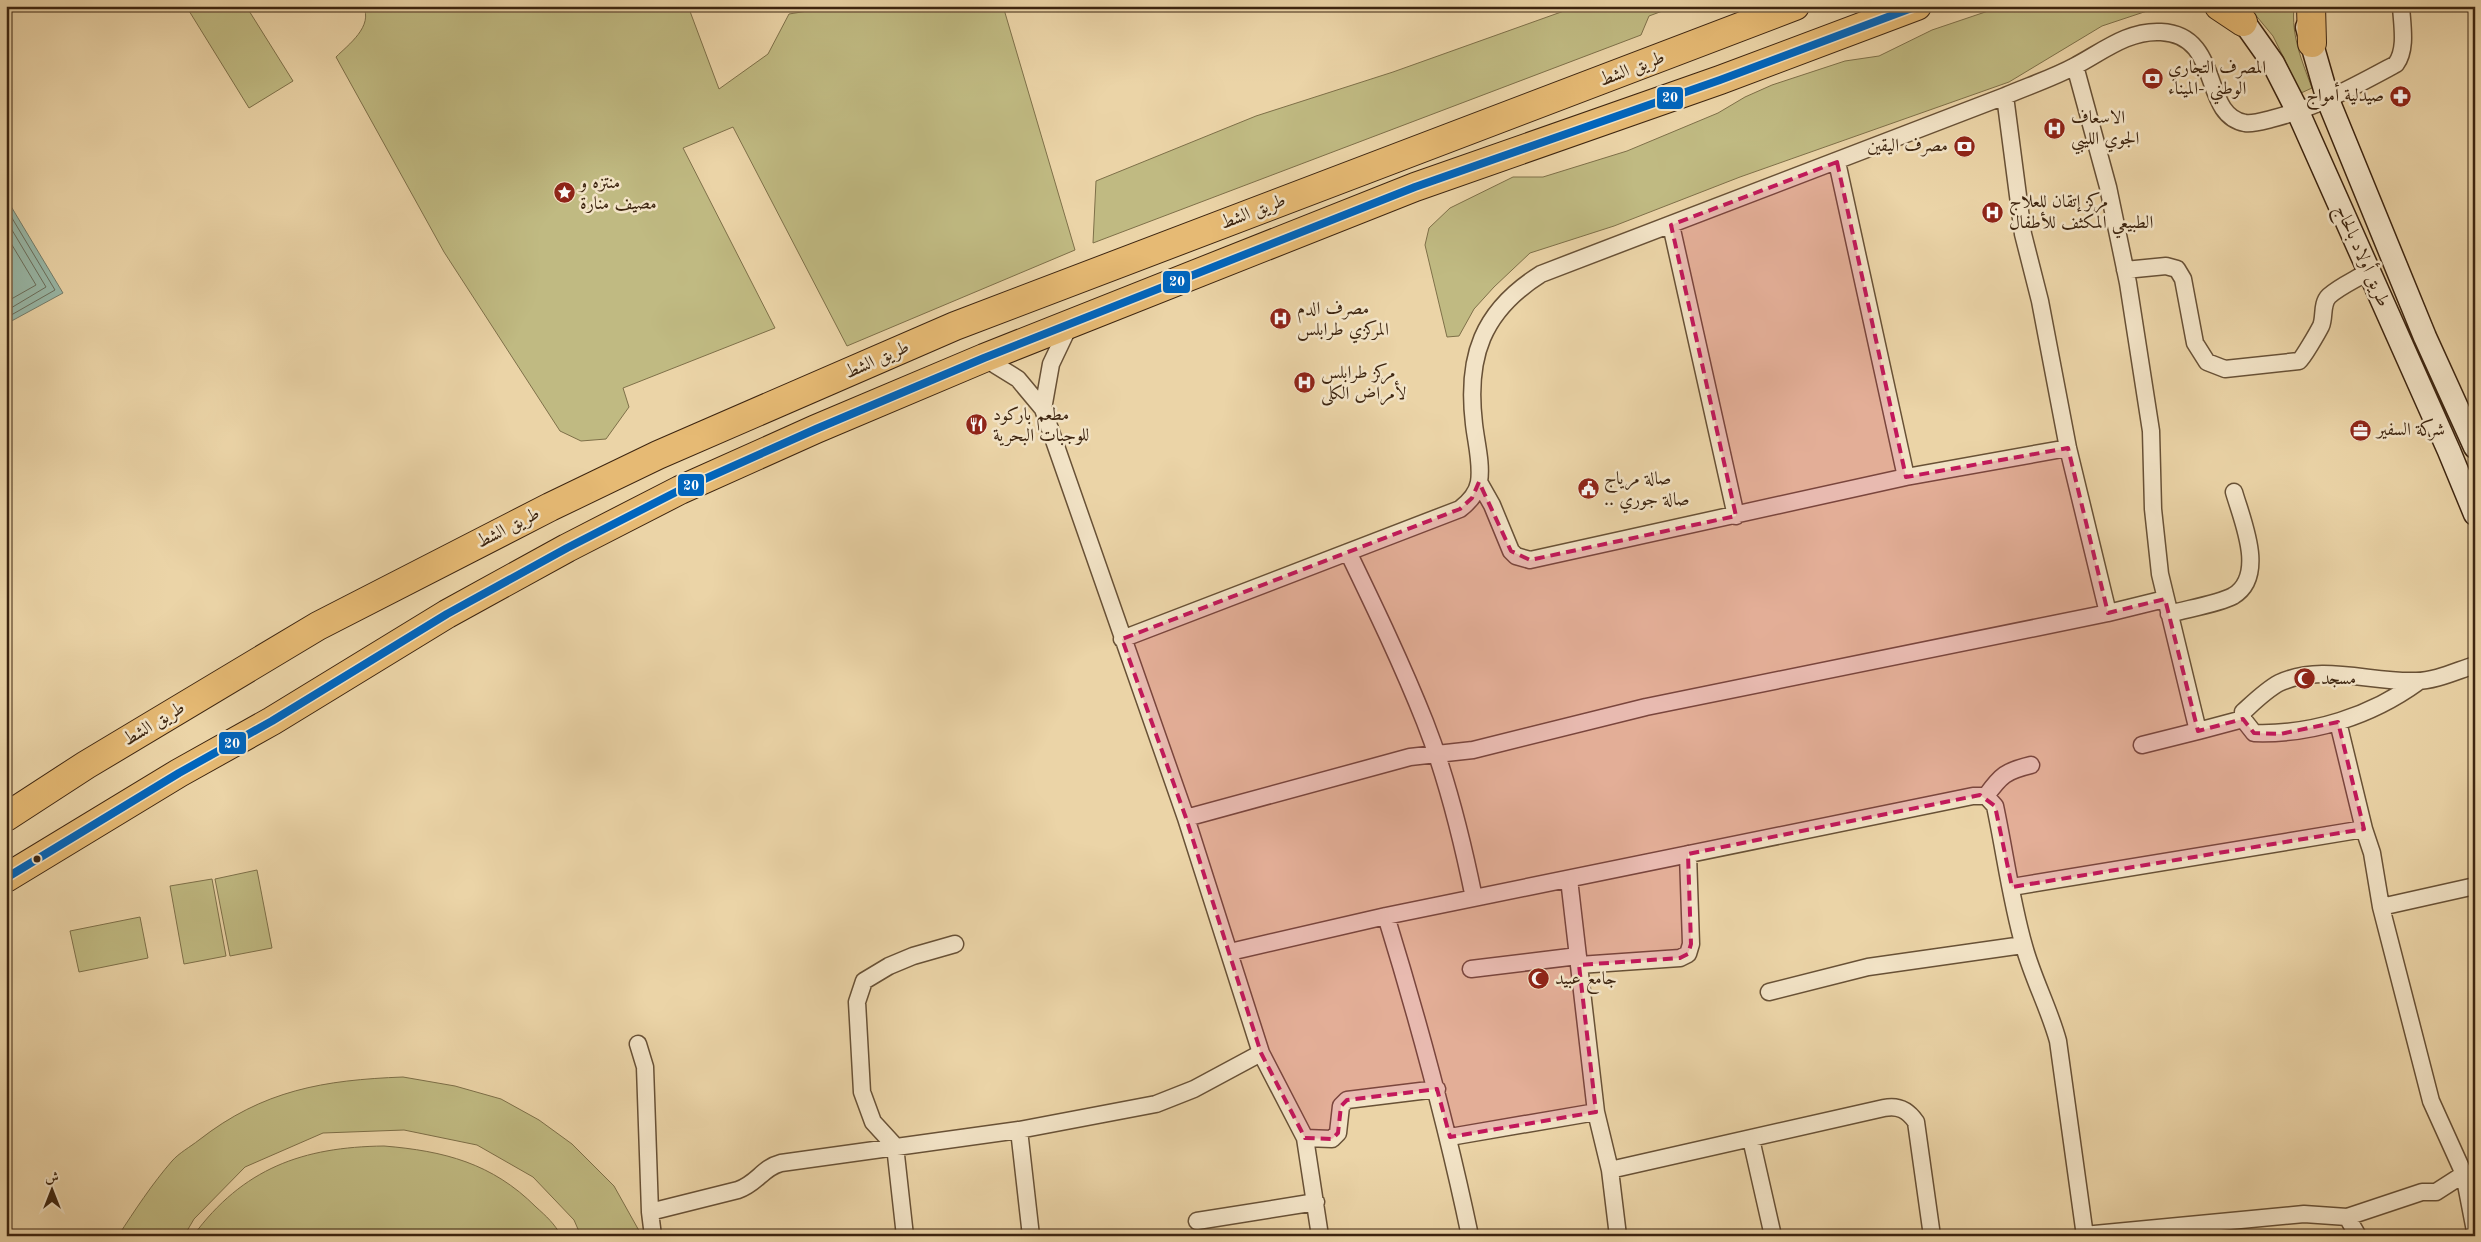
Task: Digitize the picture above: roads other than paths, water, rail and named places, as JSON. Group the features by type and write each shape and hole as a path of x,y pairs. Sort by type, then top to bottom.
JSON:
{"highway":[{"name":"طريق الشط","path":"6,817 86,765 318,626 550,507 658,455 955,326 1795,6"},
{"name":"طريق الشط","path":"6,878 179,773 280,716 447,614 567,548 680,490 816,429 984,358 1415,187 1720,80 1918,6"},
{"path":"2219,6 2238,14"},
{"path":"2311,6 2312,43"}],"main road":[{"name":"طريق أولاد بالحاج","path":"2303,6 2328,100 2425,337 2475,447"},
{"name":"طريق أولاد بالحاج","path":"2238,14 2273,63 2298,112 2449,450 2475,514"}],"street":[{"path":"2068,448 1906,477 1530,560 1516,556 1506,545 1492,505 1479,482 1472,401 1472,375 1480,342 1496,312 1523,286 1541,274 2005,96 2075,66 2124,39 2149,33 2170,33 2188,41 2201,55 2221,104 2231,117 2239,121 2255,123 2298,112 2328,100 2396,64 2401,57 2403,44 2401,6"},
{"path":"2075,66 2108,187 2126,270 2151,431 2153,509 2160,574 2198,731"},
{"path":"2005,96 2023,234 2040,301 2068,448 2108,613"},
{"path":"1837,162 1906,477"},
{"path":"1670,225 1736,516"},
{"path":"2126,270 2166,266 2177,269 2181,273 2191,329 2199,352 2207,362 2225,369 2299,361 2306,355 2308,346 2322,325 2324,304 2328,297 2369,271"},
{"path":"1043,409 1051,364 1070,324"},
{"path":"984,358 1018,379 1043,409 1186,818 1261,1053 1305,1138 1320,1236"},
{"path":"1122,639 1460,509 1472,498 1479,482"},
{"path":"1186,818 1410,757 1473,750 1646,707 2108,613 2232,596 2245,583 2251,569 2251,556 2234,492"},
{"path":"1348,552 1399,658 1436,754 1467,862 1474,898"},
{"path":"2418,682 2349,676 2305,675 2277,684 2243,712 2243,720 2254,733 2280,734 2311,730 2382,705 2418,682 2475,665"},
{"path":"2142,745 2243,720"},
{"path":"2338,722 2364,829 2372,853 2381,907 2431,1101 2464,1174 2475,1232"},
{"path":"1986,796 1999,778 2008,770 2030,764"},
{"path":"1230,952 1386,916 1973,796 1986,796 1996,806 2023,944 2034,980 2051,1017 2058,1040 2084,1236 2304,1214 2347,1217 2422,1192 2436,1192 2464,1174"},
{"path":"2012,887 2364,829"},
{"path":"1471,969 1579,961 1680,958 1688,954 1691,944 1688,854"},
{"path":"1569,879 1596,1112 1610,1170 1618,1236"},
{"path":"2381,907 2475,886"},
{"path":"1386,916 1450,1137 1470,1236"},
{"path":"904,1236 895,1146 873,1122 862,1092 857,1002 864,981 888,966 913,956 955,944"},
{"path":"1768,992 1868,967 2023,944"},
{"path":"638,1044 645,1067 650,1212 653,1236"},
{"path":"650,1212 750,1186 768,1166 775,1164 1019,1130 1156,1104 1194,1089 1261,1053"},
{"path":"1305,1138 1332,1139 1338,1133 1341,1106 1347,1100 1437,1089"},
{"path":"1610,1170 1892,1106 1906,1111 1916,1122 1932,1236"},
{"path":"1450,1137 1596,1112"},
{"path":"1019,1130 1031,1236"},
{"path":"1751,1139 1773,1236"},
{"path":"1197,1221 1316,1202"},
{"path":"2347,1217 2358,1236"}],"water":[{"path":"6,198 63,293 6,324"}],"place":[{"name":"المصرف التجاري الوطني -الميناء","path":"2152,78"},
{"name":"صيدلية أمواج","path":"2400,96"},
{"name":"الاسعاف الجوي الليبي","path":"2055,128"},
{"name":"مصرف اليقين","path":"1964,146"},
{"name":"منتزه و مصيف منارة","path":"564,193"},
{"name":"مركز إتقان للعلاج الطبيعي المكثف للأطفال","path":"1993,212"},
{"name":"مصرف الدم المركزي طرابلس","path":"1281,319"},
{"name":"مركز طرابلس لأمراض الكلى","path":"1305,383"},
{"name":"مطعم باركود للوجبات البحرية","path":"977,425"},
{"name":"شركة السفير","path":"2361,430"},
{"name":"صالة مرياج .. صالة جوري","path":"1588,489"},
{"name":"مسجد","path":"2305,679"},
{"name":"جامع عبيد","path":"1539,979"}]}
